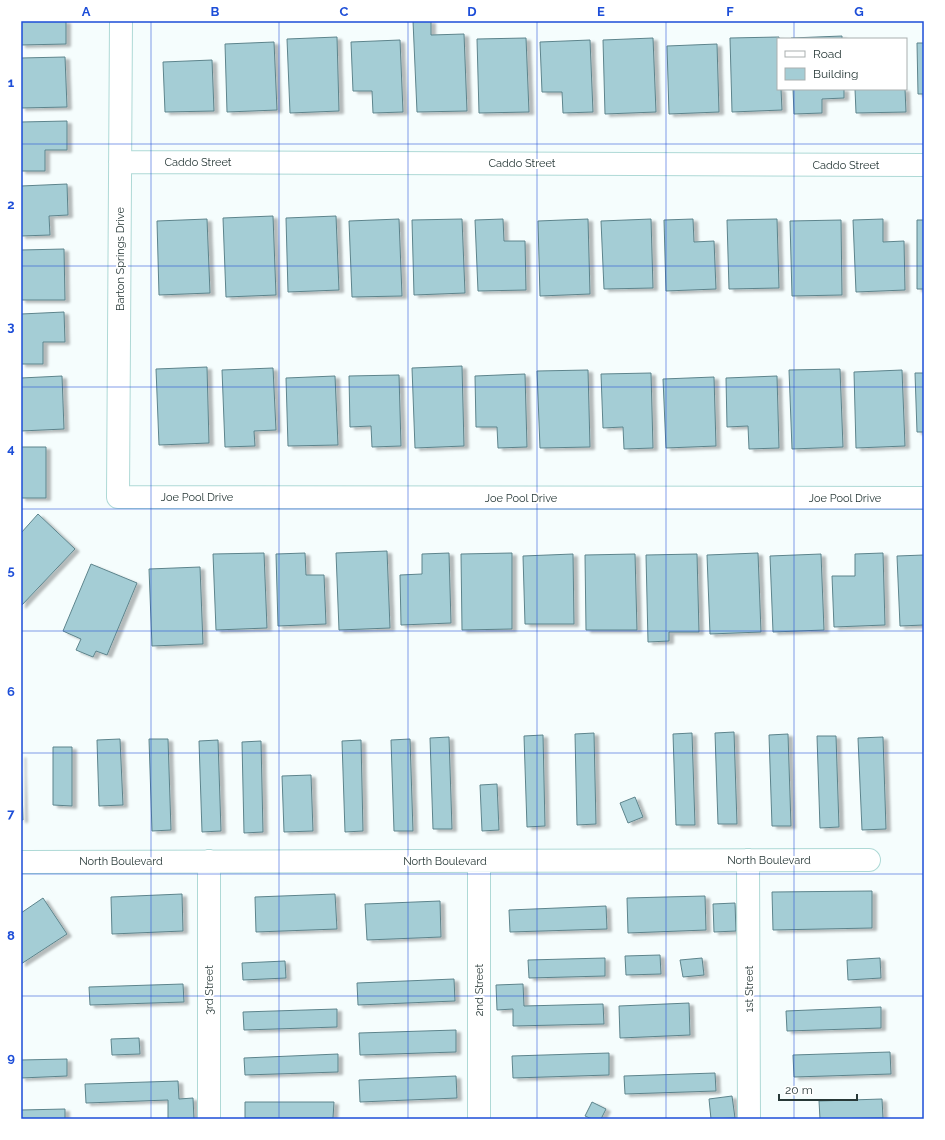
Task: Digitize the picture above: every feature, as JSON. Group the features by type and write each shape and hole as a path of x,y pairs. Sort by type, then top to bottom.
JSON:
{"street":[{"name":"Barton Springs Drive","path":"118,497 121,21"},
{"name":"Caddo Street","path":"120,162 924,165"},
{"name":"Joe Pool Drive","path":"118,497 924,498"},
{"name":"1st Street","path":"748,860 749,1119"},
{"name":"North Boulevard","path":"21,862 869,860"},
{"name":"3rd Street","path":"209,861 209,1119"},
{"name":"2nd Street","path":"479,861 479,1119"}],"building":[{"path":"21,21 66,21 66,44 21,45"},
{"path":"413,21 431,21 431,35 464,34 467,111 417,112"},
{"path":"842,36 842,38 791,38"},
{"path":"337,37 339,111 290,113 287,39"},
{"path":"779,37 777,38 777,90 781,90 782,110 732,112 730,38"},
{"path":"526,38 529,112 479,113 477,39"},
{"path":"653,38 656,112 605,114 603,40"},
{"path":"400,40 403,112 373,113 372,91 353,91 351,42"},
{"path":"590,40 593,112 563,113 562,92 542,92 540,42"},
{"path":"274,42 277,110 227,112 225,44"},
{"path":"917,43 924,43 924,94 918,94"},
{"path":"717,44 719,112 669,114 667,46"},
{"path":"65,57 67,107 21,108 21,58"},
{"path":"212,60 214,111 165,112 163,62"},
{"path":"793,90 844,90 844,98 822,99 822,113 794,114"},
{"path":"855,90 905,90 906,112 856,113"},
{"path":"67,121 67,150 45,150 45,171 21,171 21,122"},
{"path":"67,184 68,215 49,216 50,235 21,236 21,186"},
{"path":"273,216 276,295 226,297 223,218"},
{"path":"336,216 339,290 288,292 286,218"},
{"path":"207,219 210,293 159,295 157,221"},
{"path":"399,219 402,296 352,297 349,221"},
{"path":"462,219 465,293 414,295 412,220"},
{"path":"503,219 504,241 525,241 526,290 478,291 475,220"},
{"path":"588,219 590,294 540,296 538,221"},
{"path":"651,219 653,288 604,289 601,221"},
{"path":"693,219 694,242 714,241 716,289 666,291 664,220"},
{"path":"777,219 779,288 729,289 727,220"},
{"path":"883,219 883,242 904,241 905,290 856,292 853,220"},
{"path":"841,220 842,295 792,296 790,221"},
{"path":"917,220 924,220 924,289 917,289"},
{"path":"64,249 65,300 21,300 21,250"},
{"path":"64,312 65,342 43,342 43,364 21,364 21,314"},
{"path":"462,366 464,446 415,448 412,368"},
{"path":"207,367 209,443 159,445 156,369"},
{"path":"273,368 276,430 254,431 255,446 225,447 222,370"},
{"path":"840,369 843,447 792,449 789,370"},
{"path":"588,370 590,447 540,448 537,371"},
{"path":"902,370 905,446 856,448 854,372"},
{"path":"651,373 653,448 624,449 623,427 603,428 601,374"},
{"path":"915,373 924,373 924,432 917,432"},
{"path":"525,374 527,447 498,448 497,427 476,427 475,376"},
{"path":"399,375 401,446 372,447 371,426 350,427 349,376"},
{"path":"62,376 64,429 21,431 21,378"},
{"path":"335,376 338,445 288,446 286,378"},
{"path":"777,376 779,448 749,449 748,426 727,427 726,378"},
{"path":"714,377 716,446 666,448 663,379"},
{"path":"21,447 46,447 46,498 21,498"},
{"path":"38,514 75,549 21,606 21,533"},
{"path":"387,551 390,628 339,630 336,553"},
{"path":"264,553 267,628 216,630 213,554"},
{"path":"305,553 306,575 324,575 326,624 278,626 276,554"},
{"path":"449,553 451,623 401,625 400,575 422,574 422,554"},
{"path":"512,553 512,629 462,630 461,554"},
{"path":"758,553 761,632 710,634 707,555"},
{"path":"883,553 885,625 834,627 832,576 855,576 855,554"},
{"path":"573,554 574,624 525,624 523,556"},
{"path":"635,554 637,630 586,630 585,555"},
{"path":"697,554 699,632 669,632 669,641 648,642 646,555"},
{"path":"821,554 824,630 773,632 770,556"},
{"path":"924,555 924,625 900,626 897,556"},
{"path":"91,564 137,583 107,655 96,651 93,657 76,650 81,639 63,631"},
{"path":"200,567 203,644 152,646 149,569"},
{"path":"734,732 737,824 718,824 715,733"},
{"path":"594,733 596,824 577,825 575,734"},
{"path":"692,733 695,825 676,825 673,734"},
{"path":"788,734 791,826 772,826 769,735"},
{"path":"543,735 545,826 527,827 524,736"},
{"path":"817,736 836,736 839,827 820,828"},
{"path":"449,737 452,829 433,829 430,738"},
{"path":"883,737 886,829 862,830 858,738"},
{"path":"120,739 123,805 99,806 97,740"},
{"path":"149,739 168,739 171,830 152,831"},
{"path":"410,739 413,831 394,831 391,740"},
{"path":"218,740 221,831 202,832 199,741"},
{"path":"361,740 363,831 345,832 342,741"},
{"path":"261,741 263,832 244,833 242,742"},
{"path":"53,747 72,747 72,806 53,805"},
{"path":"21,755 23,820 21,820"},
{"path":"311,775 313,831 284,832 282,776"},
{"path":"497,784 499,830 482,831 480,785"},
{"path":"635,797 643,817 628,823 620,803"},
{"path":"872,891 872,928 773,930 772,892"},
{"path":"182,894 183,931 112,934 111,897"},
{"path":"335,894 337,929 256,932 255,897"},
{"path":"705,896 706,930 628,933 627,898"},
{"path":"43,898 67,934 21,964 21,913"},
{"path":"440,901 441,937 367,940 365,904"},
{"path":"735,903 736,931 714,932 713,904"},
{"path":"606,906 607,929 510,932 509,910"},
{"path":"660,955 661,974 626,975 625,956"},
{"path":"605,958 605,976 529,978 528,960"},
{"path":"702,958 704,975 683,977 680,960"},
{"path":"880,958 881,978 848,980 847,960"},
{"path":"285,961 286,978 243,980 242,963"},
{"path":"454,979 455,1001 358,1005 357,983"},
{"path":"183,984 184,1002 90,1005 89,987"},
{"path":"523,984 524,1006 603,1004 604,1024 513,1026 513,1009 497,1010 496,985"},
{"path":"689,1003 690,1035 620,1038 619,1006"},
{"path":"881,1007 881,1028 787,1031 786,1011"},
{"path":"337,1009 337,1027 244,1030 243,1012"},
{"path":"456,1030 456,1052 360,1055 359,1033"},
{"path":"139,1038 140,1054 112,1055 111,1039"},
{"path":"890,1052 891,1074 794,1077 793,1055"},
{"path":"609,1053 609,1075 513,1078 512,1056"},
{"path":"338,1054 338,1072 245,1075 244,1058"},
{"path":"67,1059 67,1076 21,1078 21,1060"},
{"path":"715,1073 716,1091 625,1094 624,1076"},
{"path":"456,1076 457,1098 360,1102 359,1080"},
{"path":"178,1081 179,1099 193,1098 194,1119 168,1119 168,1100 86,1103 85,1084"},
{"path":"732,1096 735,1118 711,1119 709,1099"},
{"path":"882,1099 883,1118 820,1119 819,1101"},
{"path":"245,1102 334,1102 333,1118 245,1118"},
{"path":"592,1102 606,1109 601,1119 592,1119 585,1116"},
{"path":"65,1109 65,1119 21,1119 21,1110"}]}
